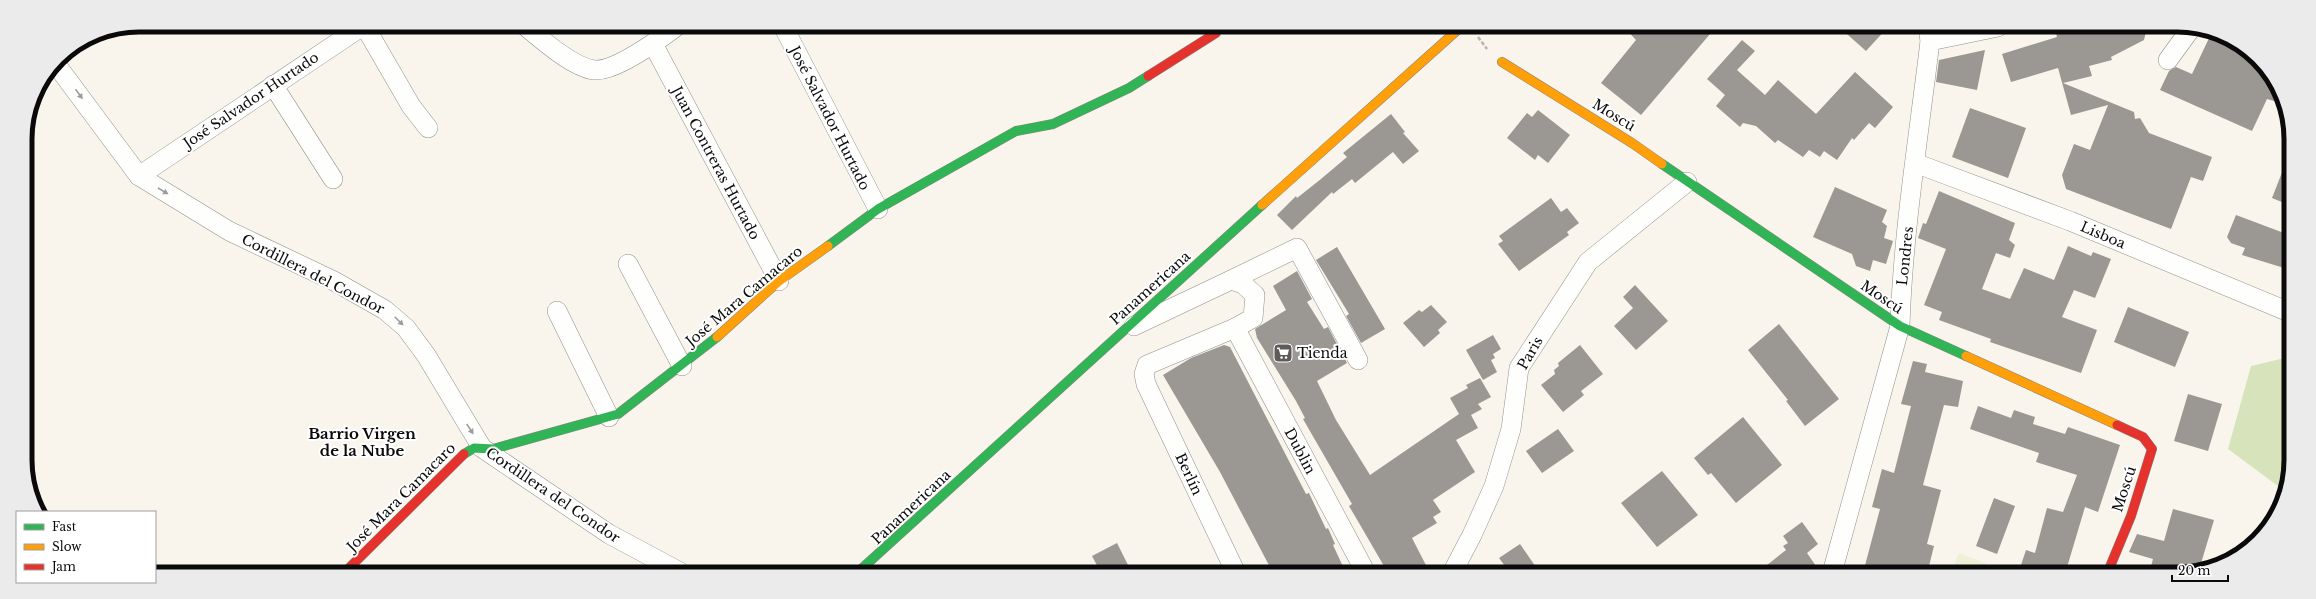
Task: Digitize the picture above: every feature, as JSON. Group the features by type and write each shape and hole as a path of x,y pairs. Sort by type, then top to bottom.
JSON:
{"street":[{"name":"José Salvador Hurtado","path":"139,176 353,32"},
{"path":"368,32 411,106 428,128"},
{"path":"534,32 573,61 594,70 606,70 653,44 669,32"},
{"name":"José Salvador Hurtado","path":"786,32 878,209"},
{"name":"José Mara Camacaro","path":"350,567 467,451 474,448 493,449 610,417 629,406 682,366 710,344 779,282 878,209 1016,131 1053,124 1129,88 1216,32"},
{"name":"Panamericana","path":"863,567 1120,333 1455,32"},
{"path":"1929,34 1949,32"},
{"path":"2168,60 2188,33"},
{"name":"Londres","path":"1834,567 1900,326 1901,296 1929,34"},
{"name":"Juan Contreras Hurtado","path":"653,44 779,282"},
{"name":"Moscú","path":"1502,62 1632,143 1900,326 2143,437 2152,449 2130,516 2111,567"},
{"name":"Cordillera del Condor","path":"59,68 139,176 229,231 360,295 396,318 426,355 482,448 657,567"},
{"path":"273,85 333,179"},
{"name":"Lisboa","path":"1915,163 2070,221 2284,310"},
{"name":"Paris","path":"1455,567 1472,535 1494,486 1511,429 1519,368 1588,262 1687,182"},
{"path":"1120,333 1296,248 1358,360"},
{"path":"628,264 682,366"},
{"path":"1231,280 1243,284 1255,295 1253,318 1235,328"},
{"path":"557,311 610,417"},
{"name":"Berlín","path":"1233,567 1146,384 1144,374 1147,365 1235,328"},
{"name":"Dublin","path":"1235,328 1363,567"}],"path":[{"path":"1472,32 1484,42 1488,51 1502,62"}],"green space":[{"path":"2284,358 2284,460 2280,488 2228,449 2251,366"},
{"path":"1959,553 1987,564 1986,567 1954,567"}],"building":[{"path":"1629,32 1712,32 1641,115 1601,83 1636,40"},
{"path":"1845,32 1883,32 1866,51"},
{"path":"2146,32 2144,40 2111,57 2112,60 2089,66 2092,76 2063,83 2134,112 2135,119 2140,118 2149,133 2212,157 2203,181 2191,177 2171,229 2066,189 2062,175 2074,144 2090,150 2108,105 2071,115 2058,68 2011,82 2002,54 2057,37 2056,33"},
{"path":"2209,37 2218,40 2230,46 2253,63 2270,86 2277,102 2267,99 2252,131 2160,90 2169,71 2176,67 2192,74"},
{"path":"1742,40 1755,51 1737,70 1765,95 1778,80 1816,114 1855,72 1893,107 1875,128 1869,123 1854,140 1852,138 1837,160 1824,151 1820,157 1809,150 1803,157 1778,140 1775,143 1756,126 1743,123 1740,127 1716,106 1725,95 1707,79"},
{"path":"1985,50 1977,90 1936,82 1939,60"},
{"path":"1970,108 2026,128 2008,178 1952,157"},
{"path":"1538,110 1570,135 1548,163 1538,155 1535,160 1507,138 1527,113 1532,117"},
{"path":"1391,114 1405,132 1403,133 1419,151 1403,164 1393,152 1355,183 1352,179 1333,194 1332,192 1292,230 1277,215 1296,196 1297,198 1347,157 1343,153"},
{"path":"2284,167 2284,203 2272,198"},
{"path":"1835,187 1887,210 1882,222 1887,226 1884,238 1893,241 1886,264 1873,260 1870,271 1856,266 1852,254 1813,237"},
{"path":"1939,191 2015,223 2009,240 2015,245 2010,258 1996,253 1982,289 2010,299 2024,268 2054,280 2068,246 2091,256 2093,252 2111,259 2095,298 2074,290 2062,317 2097,330 2081,373 1990,342 1991,339 1939,320 1942,312 1924,305 1946,249 1918,238 1923,223 1926,224"},
{"path":"1551,198 1561,212 1567,208 1579,223 1567,232 1569,235 1519,271 1498,244 1503,241 1499,236"},
{"path":"2236,215 2284,233 2284,268 2242,255 2245,248 2231,243 2227,237"},
{"path":"1337,247 1385,329 1361,343 1346,316 1349,314 1316,260"},
{"path":"1297,271 1312,299 1307,302 1324,329 1328,327 1347,363 1317,381 1336,420 1370,475 1459,414 1450,398 1468,388 1466,385 1480,378 1491,397 1478,404 1482,409 1471,415 1478,428 1456,440 1475,472 1433,500 1441,512 1433,517 1437,523 1412,538 1427,567 1385,567 1349,506 1352,504 1303,419 1305,418 1296,401 1257,338 1255,329 1286,310 1273,286"},
{"path":"1635,285 1668,321 1636,350 1614,326 1633,308 1623,297"},
{"path":"1431,305 1447,322 1438,330 1440,333 1424,347 1403,323 1419,310 1422,312"},
{"path":"2128,307 2189,332 2175,367 2114,342"},
{"path":"1779,324 1839,399 1805,426 1786,401 1788,400 1748,350"},
{"path":"1493,335 1501,349 1493,354 1495,358 1491,360 1497,372 1483,380 1466,350"},
{"path":"1224,345 1230,347 1306,494 1309,493 1326,529 1328,528 1335,544 1333,545 1343,567 1270,567 1220,472 1163,375 1191,358"},
{"path":"1580,345 1603,374 1581,391 1584,395 1563,412 1541,385 1555,374 1554,370 1559,366 1558,363"},
{"path":"1913,361 1927,364 1925,372 1963,381 1958,407 1944,405 1923,485 1941,490 1927,544 1934,546 1929,567 1865,567 1880,509 1872,507 1882,469 1894,473 1911,406 1901,404"},
{"path":"2188,394 2222,404 2208,451 2174,441"},
{"path":"1978,406 2011,418 2014,410 2035,417 2033,424 2065,434 2068,427 2120,445 2098,512 2085,507 2067,567 2020,567 2026,550 2035,553 2047,508 2063,512 2077,475 2036,462 2039,453 1970,429"},
{"path":"1743,417 1782,465 1736,503 1711,473 1708,475 1694,458"},
{"path":"1558,429 1574,451 1542,473 1526,451"},
{"path":"1662,471 1698,515 1657,547 1621,503"},
{"path":"1994,498 2015,506 1997,554 1976,546"},
{"path":"2173,509 2214,520 2201,564 2184,567 2151,567 2153,559 2129,552 2137,534 2164,541"},
{"path":"1802,522 1818,544 1807,553 1816,566 1765,567 1786,550 1783,546 1788,543 1783,536"},
{"path":"1117,543 1129,567 1098,567 1092,556"},
{"path":"1520,544 1536,567 1506,567 1499,558"}],"traffic: fast":[{"path":"828,246 878,209 1016,131 1053,124 1129,88 1148,76"},
{"path":"1662,164 1900,326 1966,356"},
{"path":"864,567 1262,205"},
{"path":"464,454 474,448 493,449 618,414 717,337"}],"traffic: slow":[{"path":"1262,205 1455,32"},
{"path":"1502,62 1632,143 1662,164"},
{"path":"717,337 779,281 828,246"},
{"path":"1966,356 2117,425"}],"traffic: jam":[{"path":"1148,76 1216,32"},
{"path":"2110,567 2131,516 2152,449 2143,437 2117,425"},
{"path":"350,567 464,454"}],"place":[{"name":"Tienda","path":"1283,353"}],"district":[{"name":"Barrio Virgen de la Nube","path":"362,442"}]}
